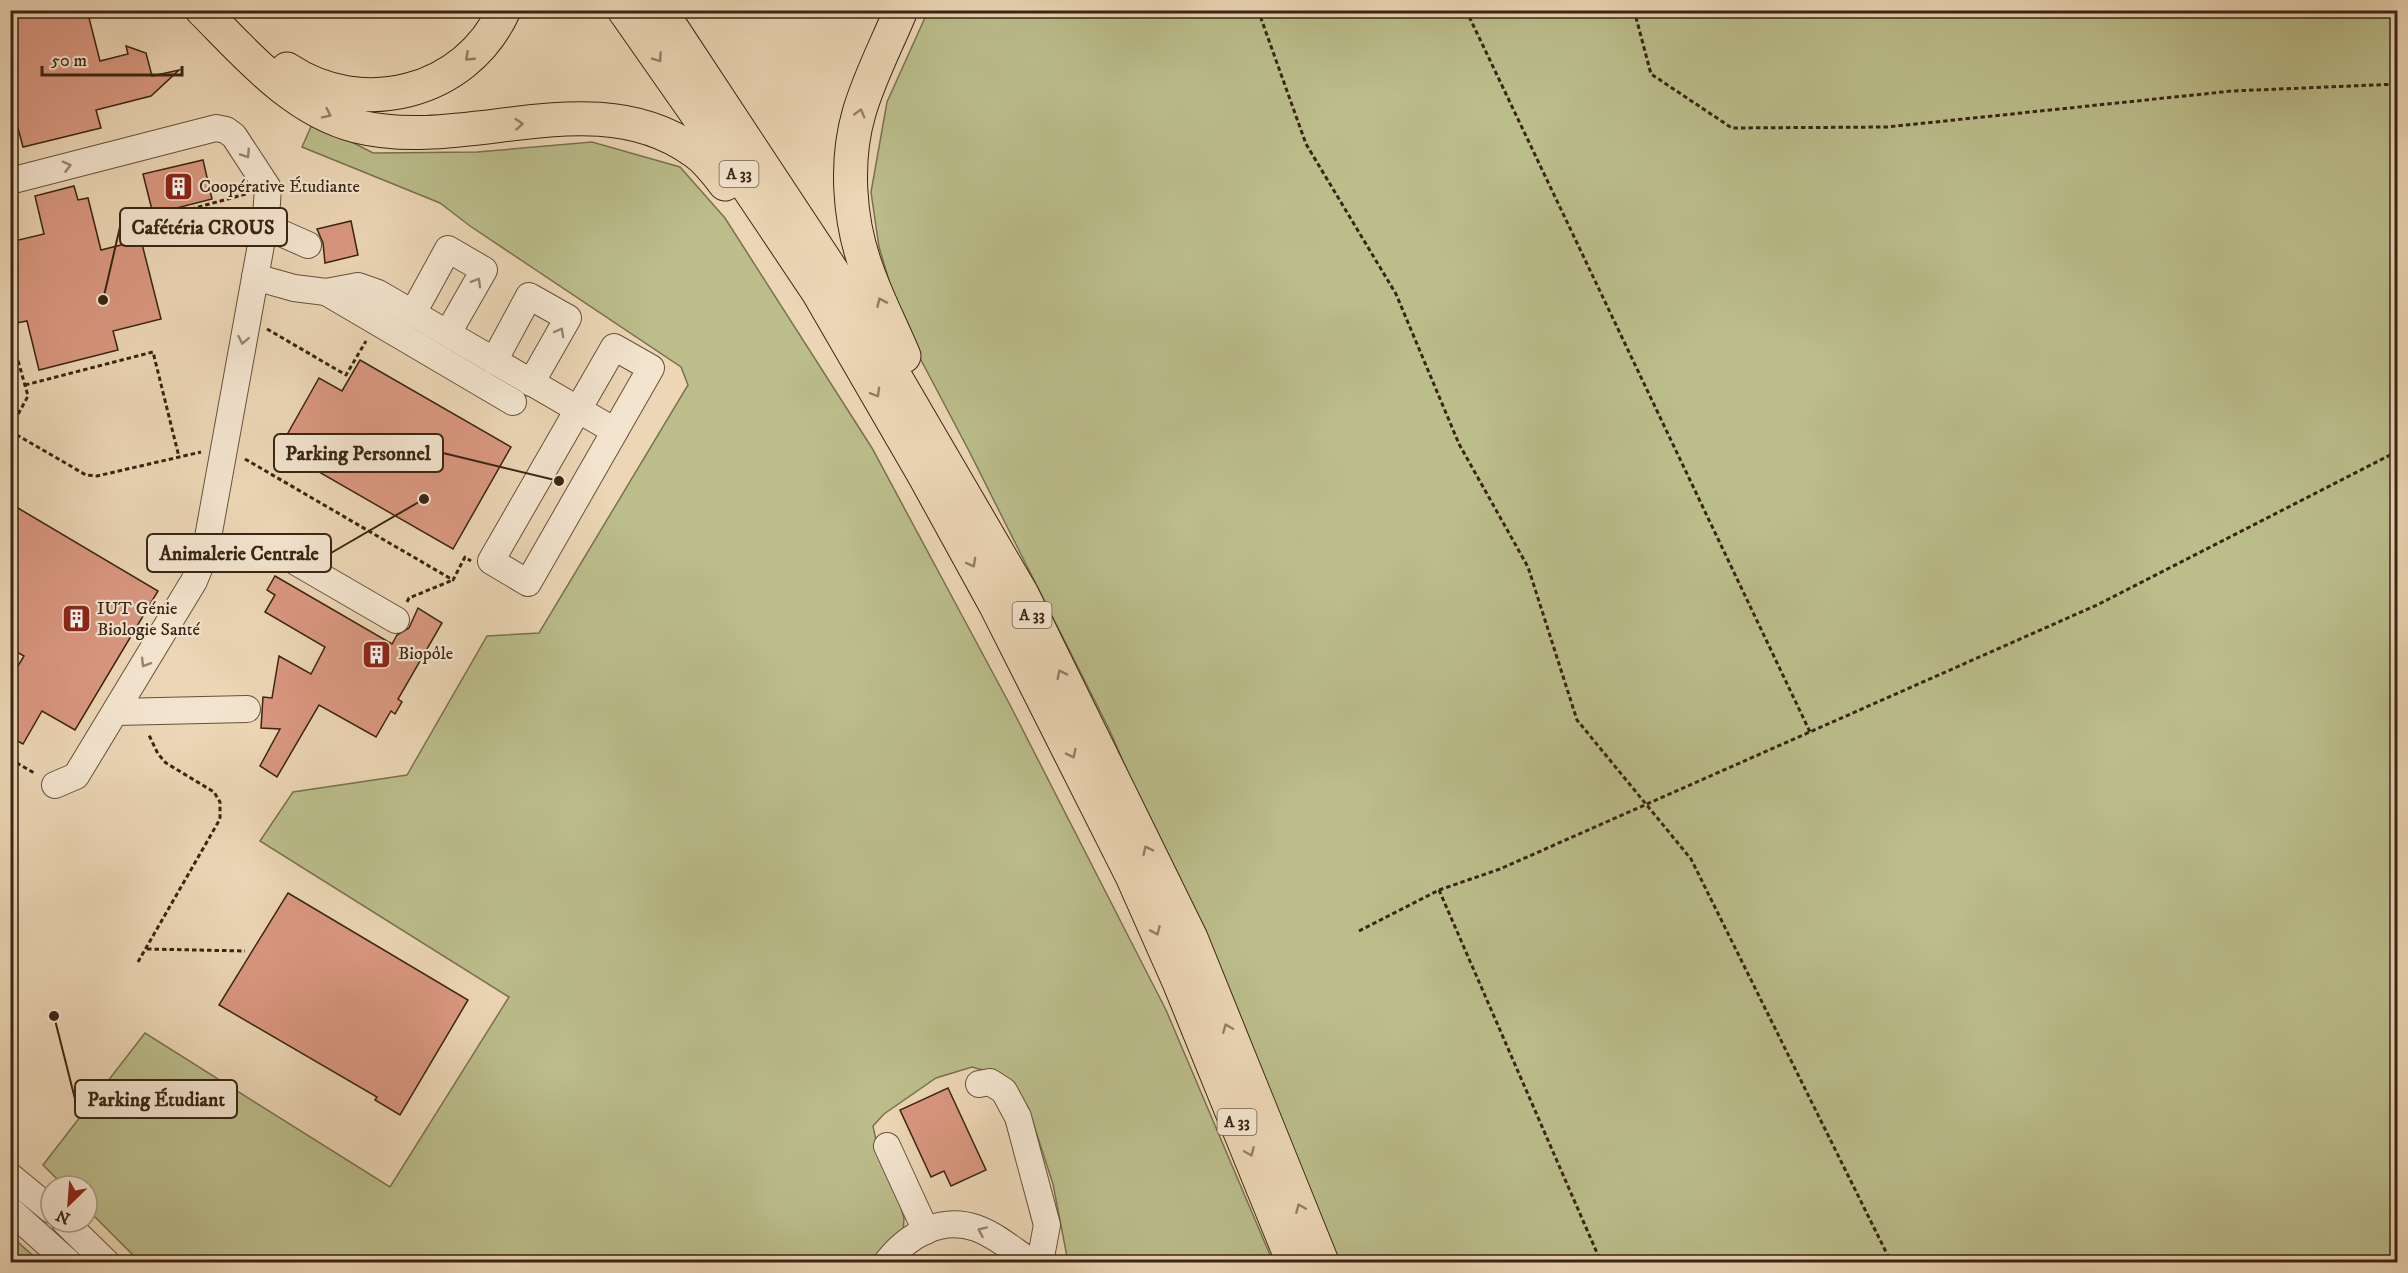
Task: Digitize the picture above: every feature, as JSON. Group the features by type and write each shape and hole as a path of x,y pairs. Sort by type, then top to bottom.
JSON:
{"highway":[{"path":"201,10 280,85 320,111 355,126 424,133 589,118 632,123 677,141 695,151 711,167 847,343"},
{"path":"220,10 259,48 303,79 326,88 368,96 409,91 441,78 460,66 496,26 504,10"},
{"name":"A 33","path":"624,10 818,292 924,474 995,604 1121,855 1179,982 1293,1263"},
{"name":"A 33","path":"660,10 844,289 1022,594 1191,938 1322,1263"},
{"path":"902,10 858,115 852,153 851,192 858,240 866,269 946,462"}],"street":[{"path":"10,181 216,128 226,130 234,136 268,188 265,226 205,554 194,581 76,776 55,785"},
{"path":"265,226 308,245"},
{"path":"413,313 448,249 484,270 448,333"},
{"path":"255,277 294,288 326,292 358,286 378,293 615,431"},
{"path":"326,292 513,402"},
{"path":"494,361 529,296 568,318 531,383"},
{"path":"614,347 651,368 615,431 528,582 490,561 614,347"},
{"path":"205,554 272,553 284,555 396,620"},
{"path":"116,712 247,709"},
{"path":"979,1084 990,1082 1004,1091 1018,1117 1047,1225 1040,1263"},
{"path":"887,1146 926,1231"},
{"path":"10,1176 39,1200"},
{"path":"10,1210 68,1263"},
{"path":"888,1263 905,1243 926,1231 951,1224 977,1228 1031,1263"},
{"path":"76,1234 106,1263"}],"path":[{"path":"1258,10 1306,144 1395,294 1459,444 1528,567 1577,720 1691,859 1891,1263"},
{"path":"1466,10 1810,732"},
{"path":"1634,10 1651,74 1732,128 1887,127 2232,91 2397,84"},
{"path":"169,215 268,188"},
{"path":"247,318 346,375 377,322"},
{"path":"10,332 28,396 10,430 86,475 97,476 224,447 453,580"},
{"path":"25,385 153,352 179,457"},
{"path":"1359,931 1439,890 1500,868 2097,605 2397,451"},
{"path":"396,620 409,598 453,580 465,557 484,568 490,561"},
{"path":"138,962 220,819 220,802 214,792 166,763 158,754 143,722 143,711"},
{"path":"10,759 55,785"},
{"path":"1439,890 1601,1263"},
{"path":"147,949 245,951"}],"green space":[{"path":"928,11 2397,11 2397,1262 1338,1262 1110,731 968,449 902,324 879,247 871,192 887,102"},
{"path":"313,122 373,153 477,152 592,142 680,167 725,218 872,448 1009,703 1166,1010 1273,1262 1068,1262 1053,1184 1028,1107 1014,1090 993,1073 972,1067 936,1078 884,1114 873,1126 878,1150 896,1191 904,1218 903,1234 886,1262 140,1262 99,1221 99,1174 52,1174 43,1165 145,1033 390,1187 509,997 260,841 293,792 407,775 487,636 539,633 688,385 681,367 470,226 440,203 302,147"},
{"path":"11,1236 40,1262 11,1262"}],"building":[{"path":"10,10 87,10 100,61 128,54 126,46 146,53 152,76 179,70 151,96 96,110 101,128 23,147 10,98"},
{"name":"Coopérative Étudiante","path":"203,160 212,199 153,214 143,174"},
{"path":"74,186 78,200 88,198 101,250 141,240 161,319 113,331 118,350 39,370 27,321 17,323 10,299 10,242 44,234 35,196"},
{"path":"351,221 358,255 325,263 323,243 317,229"},
{"path":"360,360 511,447 453,549 279,449 319,378 342,391"},
{"name":"IUT Génie Biologie Santé","path":"18,508 158,591 75,730 42,711 23,744 10,737 10,679 24,656 10,648 10,521"},
{"name":"Biopôle","path":"275,576 392,644 397,635 409,628 418,608 442,623 398,699 402,702 395,714 391,711 376,737 319,705 277,777 260,766 280,729 261,728 263,697 272,698 279,656 311,674 325,647 265,612 275,595 267,590"},
{"path":"288,893 468,1000 400,1115 375,1100 377,1097 219,1005"},
{"path":"948,1088 986,1170 951,1186 944,1171 931,1177 900,1110"}],"place":[{"name":"Coopérative Étudiante","path":"178,187"},
{"name":"Cafétéria CROUS","path":"103,300"},
{"name":"Parking Personnel","path":"559,481"},
{"name":"Animalerie Centrale","path":"424,499"},
{"name":"IUT Génie Biologie Santé","path":"76,619"},
{"name":"Biopôle","path":"377,654"},
{"name":"Parking Étudiant","path":"54,1016"}]}
